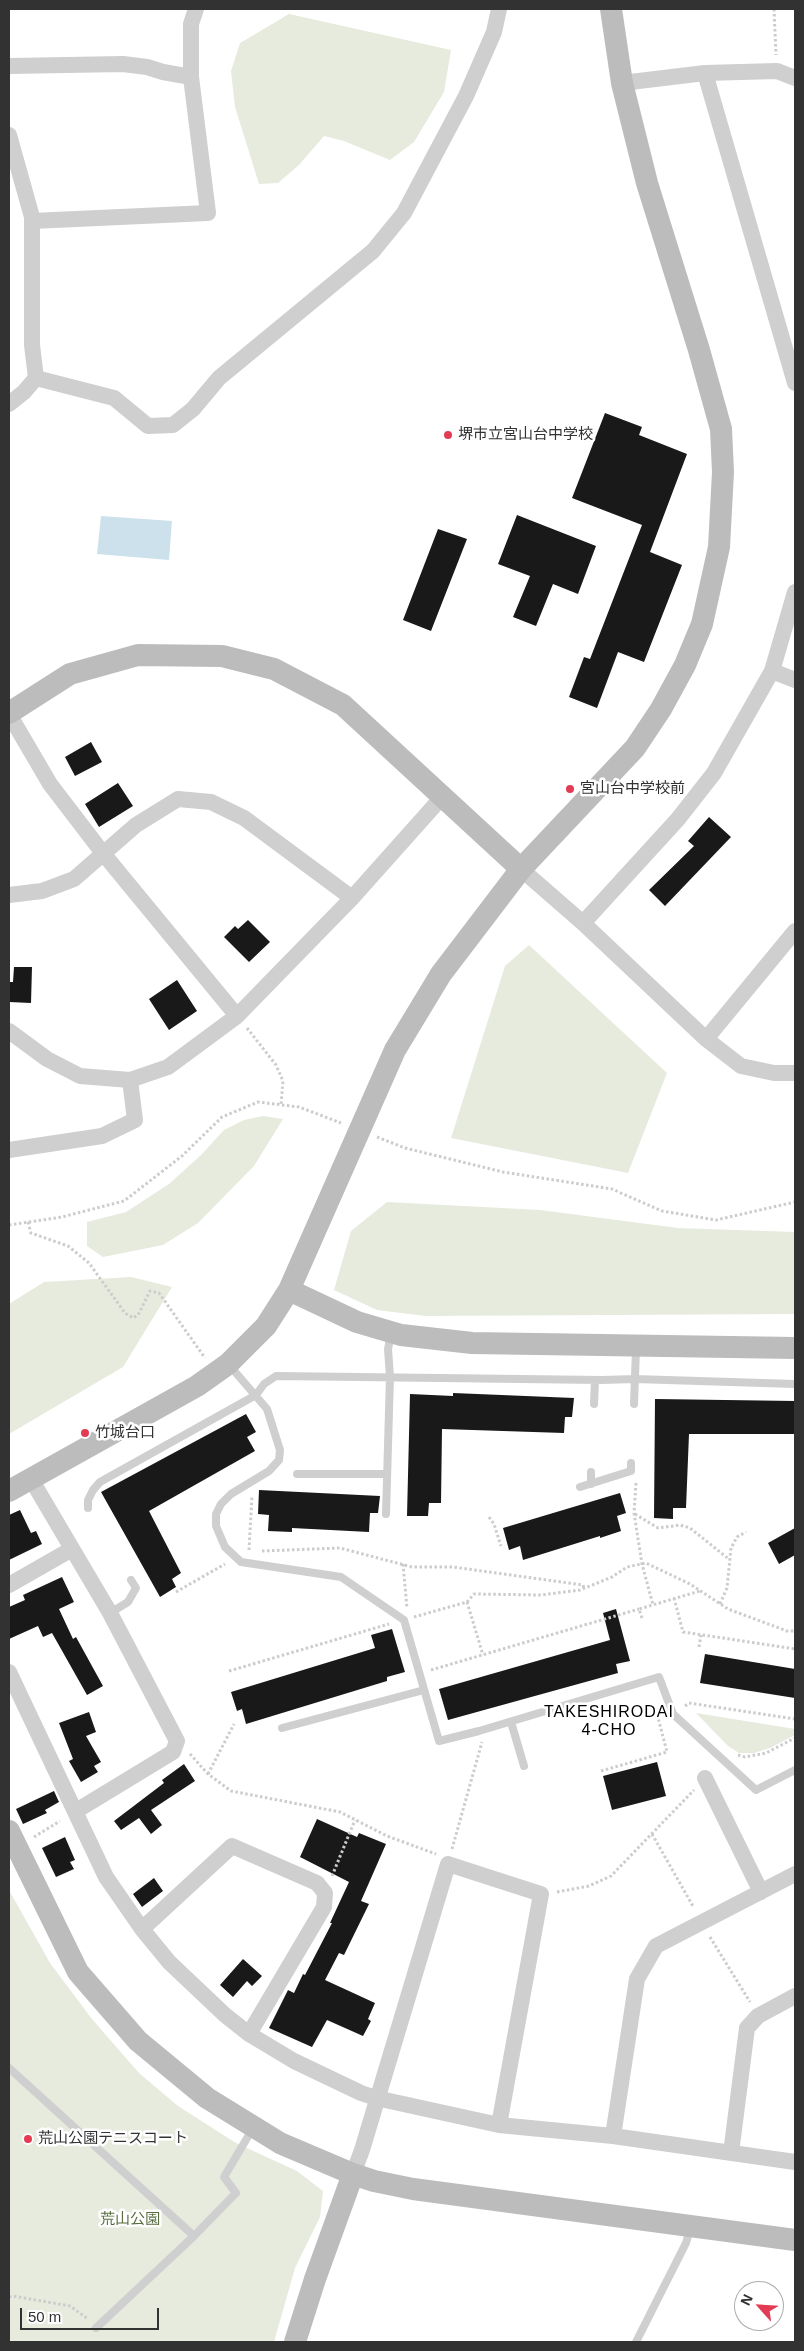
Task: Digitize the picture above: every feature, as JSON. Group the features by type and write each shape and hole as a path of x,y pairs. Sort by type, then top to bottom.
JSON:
{"street":[{"path":"32,221 208,213 190,78 191,24 196,9"},
{"path":"36,378 114,398 148,426 173,425 194,409 219,378 373,251 404,213 466,96 494,32 500,9"},
{"path":"9,1491 197,1386 228,1364 266,1326 289,1290 395,1050 440,974 521,869 635,748 660,709 685,664 702,624 719,547 723,472 721,430 699,350 647,183 622,83 611,9"},
{"path":"9,66 123,64 147,66 190,78"},
{"path":"622,83 704,73 777,71 795,78"},
{"path":"704,73 795,383"},
{"path":"9,135 32,221 32,345 36,378"},
{"path":"9,404 36,378"},
{"path":"582,923 678,819 714,773 772,671 795,592"},
{"path":"238,1016 102,852 50,784 9,713 70,674 138,655 222,656 274,669 343,705 706,1039 741,1066 774,1073 795,1073"},
{"path":"772,671 795,680"},
{"path":"9,1031 47,1059 80,1076 130,1080 168,1067 238,1016 352,898 443,796"},
{"path":"9,895 42,891 74,878 102,852 136,825 178,799 211,802 244,818 352,898"},
{"path":"706,1039 795,931"},
{"path":"9,1150 102,1136 136,1120 130,1080"},
{"path":"289,1290 358,1322 391,1333 472,1343 795,1348"},
{"path":"32,1479 110,1613 177,1740 174,1752 76,1811"},
{"path":"9,1585 72,1549"},
{"path":"9,1672 106,1877 142,1929 169,1962 225,2015 249,2034 294,2061 361,2094 376,2098 498,2126 613,2136 795,2162"},
{"path":"705,1778 761,1892"},
{"path":"13,1839 78,1972 138,2041 207,2098 253,2128 288,2147 353,2174 374,2181 414,2189 795,2240"},
{"path":"142,1929 232,1846 317,1883 325,1893 324,1907 249,2034"},
{"path":"295,2342 315,2279 362,2150 448,1861 542,1894 498,2126"},
{"path":"613,2136 636,1979 656,1946 795,1874"},
{"path":"731,2153 747,2028 758,2016 795,1996"}],"lane":[{"path":"386,1514 390,1377 388,1348 391,1333"},
{"path":"634,1404 636,1345"},
{"path":"228,1364 267,1409 280,1450 279,1460 269,1471 231,1494 221,1504 216,1514 216,1526 225,1547 241,1562 341,1577 404,1620 439,1741 511,1722 659,1677 674,1714 756,1790 795,1770"},
{"path":"88,1508 90,1495 100,1482 256,1395 264,1384 276,1376 635,1379 795,1384"},
{"path":"594,1404 595,1380"},
{"path":"580,1487 631,1467"},
{"path":"591,1472 591,1484"},
{"path":"297,1474 386,1474"},
{"path":"110,1613 128,1602 136,1588 131,1580"},
{"path":"282,1728 424,1690"},
{"path":"511,1722 524,1766"},
{"path":"9,2068 194,2236"},
{"path":"96,2328 194,2236 236,2193 224,2177 253,2128"},
{"path":"636,2342 686,2242 690,2226"}],"path":[{"path":"774,9 777,71"},
{"path":"238,1016 276,1064 283,1081 281,1105"},
{"path":"9,1225 62,1217 124,1201 182,1156 222,1117 258,1102 299,1107"},
{"path":"405,1148 503,1172 612,1189 662,1211 716,1220 795,1202"},
{"path":"28,1222 31,1233 68,1246 89,1263 125,1313 133,1318 138,1315 150,1291 159,1293 206,1360"},
{"path":"631,1467 636,1480 634,1513 642,1564 653,1605"},
{"path":"249,1550 252,1496"},
{"path":"634,1513 658,1528 680,1525 690,1528 730,1560"},
{"path":"489,1517 494,1524 501,1546"},
{"path":"720,1604 727,1588 733,1543 746,1532"},
{"path":"244,1550 340,1548 412,1568 453,1567 582,1585 584,1589"},
{"path":"229,1671 467,1602 474,1594 541,1595 584,1589 612,1577 627,1567 646,1563 700,1590 728,1609 787,1631 795,1630"},
{"path":"176,1592 226,1564"},
{"path":"403,1564 407,1609"},
{"path":"419,1674 700,1590"},
{"path":"674,1598 683,1632 795,1649"},
{"path":"467,1602 483,1655"},
{"path":"639,1609 642,1618"},
{"path":"699,1646 701,1634"},
{"path":"691,1712 684,1706 689,1703 795,1719"},
{"path":"601,1771 667,1752 655,1706"},
{"path":"208,1774 234,1724"},
{"path":"176,1746 190,1754 208,1774 231,1791 340,1812 386,1836 448,1861 483,1739 479,1731"},
{"path":"734,1754 745,1757 766,1753 795,1738"},
{"path":"542,1894 589,1886 610,1876 631,1857 705,1778"},
{"path":"13,1839 76,1811"},
{"path":"325,1893 356,1820"},
{"path":"9,2297 13,2296 70,2306 85,2315 96,2328"}],"green space":[{"path":"289,14 451,50 444,92 414,142 390,160 344,141 324,136 299,165 278,183 259,184 235,107 231,71 240,43"},
{"path":"529,945 667,1073 628,1173 451,1138 505,966"},
{"path":"263,1116 283,1119 254,1166 198,1223 163,1245 103,1257 87,1246 87,1222 126,1212 169,1184 201,1155 224,1130 244,1120"},
{"path":"387,1202 540,1210 678,1228 795,1232 795,1314 426,1316 377,1310 334,1290 351,1231"},
{"path":"131,1277 172,1287 123,1367 9,1434 9,1304 44,1282"},
{"path":"696,1713 795,1729 795,1735 770,1748 754,1753 739,1753 728,1746"},
{"name":"荒山公園","path":"9,1890 50,1963 92,2019 139,2073 178,2106 236,2143 297,2171 323,2191 320,2217 295,2268 274,2342 9,2342"}],"water":[{"path":"101,516 172,521 169,560 97,554"}],"building":[{"path":"605,413 642,427 639,435 687,454 650,552 682,565 644,662 618,652 597,708 569,697 584,657 590,659 642,525 572,498"},
{"path":"517,515 596,546 578,594 553,584 536,626 513,617 530,576 498,564"},
{"path":"438,529 467,539 431,631 403,620"},
{"path":"91,742 102,762 75,776 65,757"},
{"path":"118,783 133,806 99,827 85,804"},
{"path":"709,817 731,837 665,906 649,890 694,846 688,841"},
{"path":"248,920 270,942 249,962 224,937 235,926 238,929"},
{"path":"14,967 32,967 31,1003 9,1002 9,982 13,982"},
{"path":"177,980 197,1011 169,1030 149,999"},
{"path":"453,1393 574,1398 572,1417 565,1417 564,1433 442,1429 441,1503 429,1503 428,1516 407,1516 410,1394 453,1396"},
{"path":"655,1399 795,1401 795,1434 689,1434 686,1508 673,1508 673,1519 654,1518"},
{"path":"246,1414 256,1432 247,1437 255,1451 149,1511 181,1573 172,1579 176,1587 160,1597 101,1492"},
{"path":"259,1490 380,1496 378,1513 370,1513 369,1532 292,1528 292,1532 268,1531 269,1515 258,1514"},
{"path":"620,1493 626,1513 617,1516 621,1531 523,1560 520,1546 509,1550 503,1528"},
{"path":"20,1510 31,1533 36,1531 42,1544 9,1560 9,1515"},
{"path":"795,1528 795,1555 779,1564 768,1543"},
{"path":"62,1577 74,1602 59,1609 73,1639 76,1637 103,1686 87,1695 52,1633 43,1637 38,1626 9,1639 9,1607 25,1600 23,1595"},
{"path":"616,1609 630,1661 616,1664 618,1673 448,1720 439,1689 610,1640 603,1613"},
{"path":"392,1629 405,1672 387,1677 387,1681 246,1724 242,1709 237,1711 231,1692 375,1648 371,1635"},
{"path":"705,1654 795,1669 795,1698 700,1683"},
{"path":"89,1712 96,1732 86,1736 101,1762 94,1766 98,1772 81,1782 69,1761 73,1759 59,1723"},
{"path":"657,1762 666,1796 612,1810 603,1776"},
{"path":"184,1764 195,1781 151,1810 162,1825 151,1834 139,1818 121,1830 114,1821 164,1783 162,1780"},
{"path":"54,1791 59,1802 45,1810 47,1813 23,1824 16,1809"},
{"path":"317,1819 357,1837 359,1833 386,1844 361,1901 369,1904 344,1955 339,1953 325,1980 375,2003 368,2019 371,2021 363,2036 327,2020 312,2047 269,2028 288,1990 294,1993 303,1974 305,1975 332,1923 330,1923 349,1882 300,1857"},
{"path":"65,1837 75,1860 70,1862 74,1869 56,1877 42,1848"},
{"path":"154,1878 163,1891 142,1907 133,1894"},
{"path":"243,1959 262,1976 252,1986 247,1981 233,1997 220,1985"}],"place":[{"name":"堺市立宮山台中学校","path":"448,435"},
{"name":"宮山台中学校前","path":"570,789"},
{"name":"竹城台口","path":"85,1433"},
{"name":"荒山公園テニスコート","path":"28,2139"}],"district":[{"name":"TAKESHIRODAI 4-CHO","path":"609,1722"}]}
